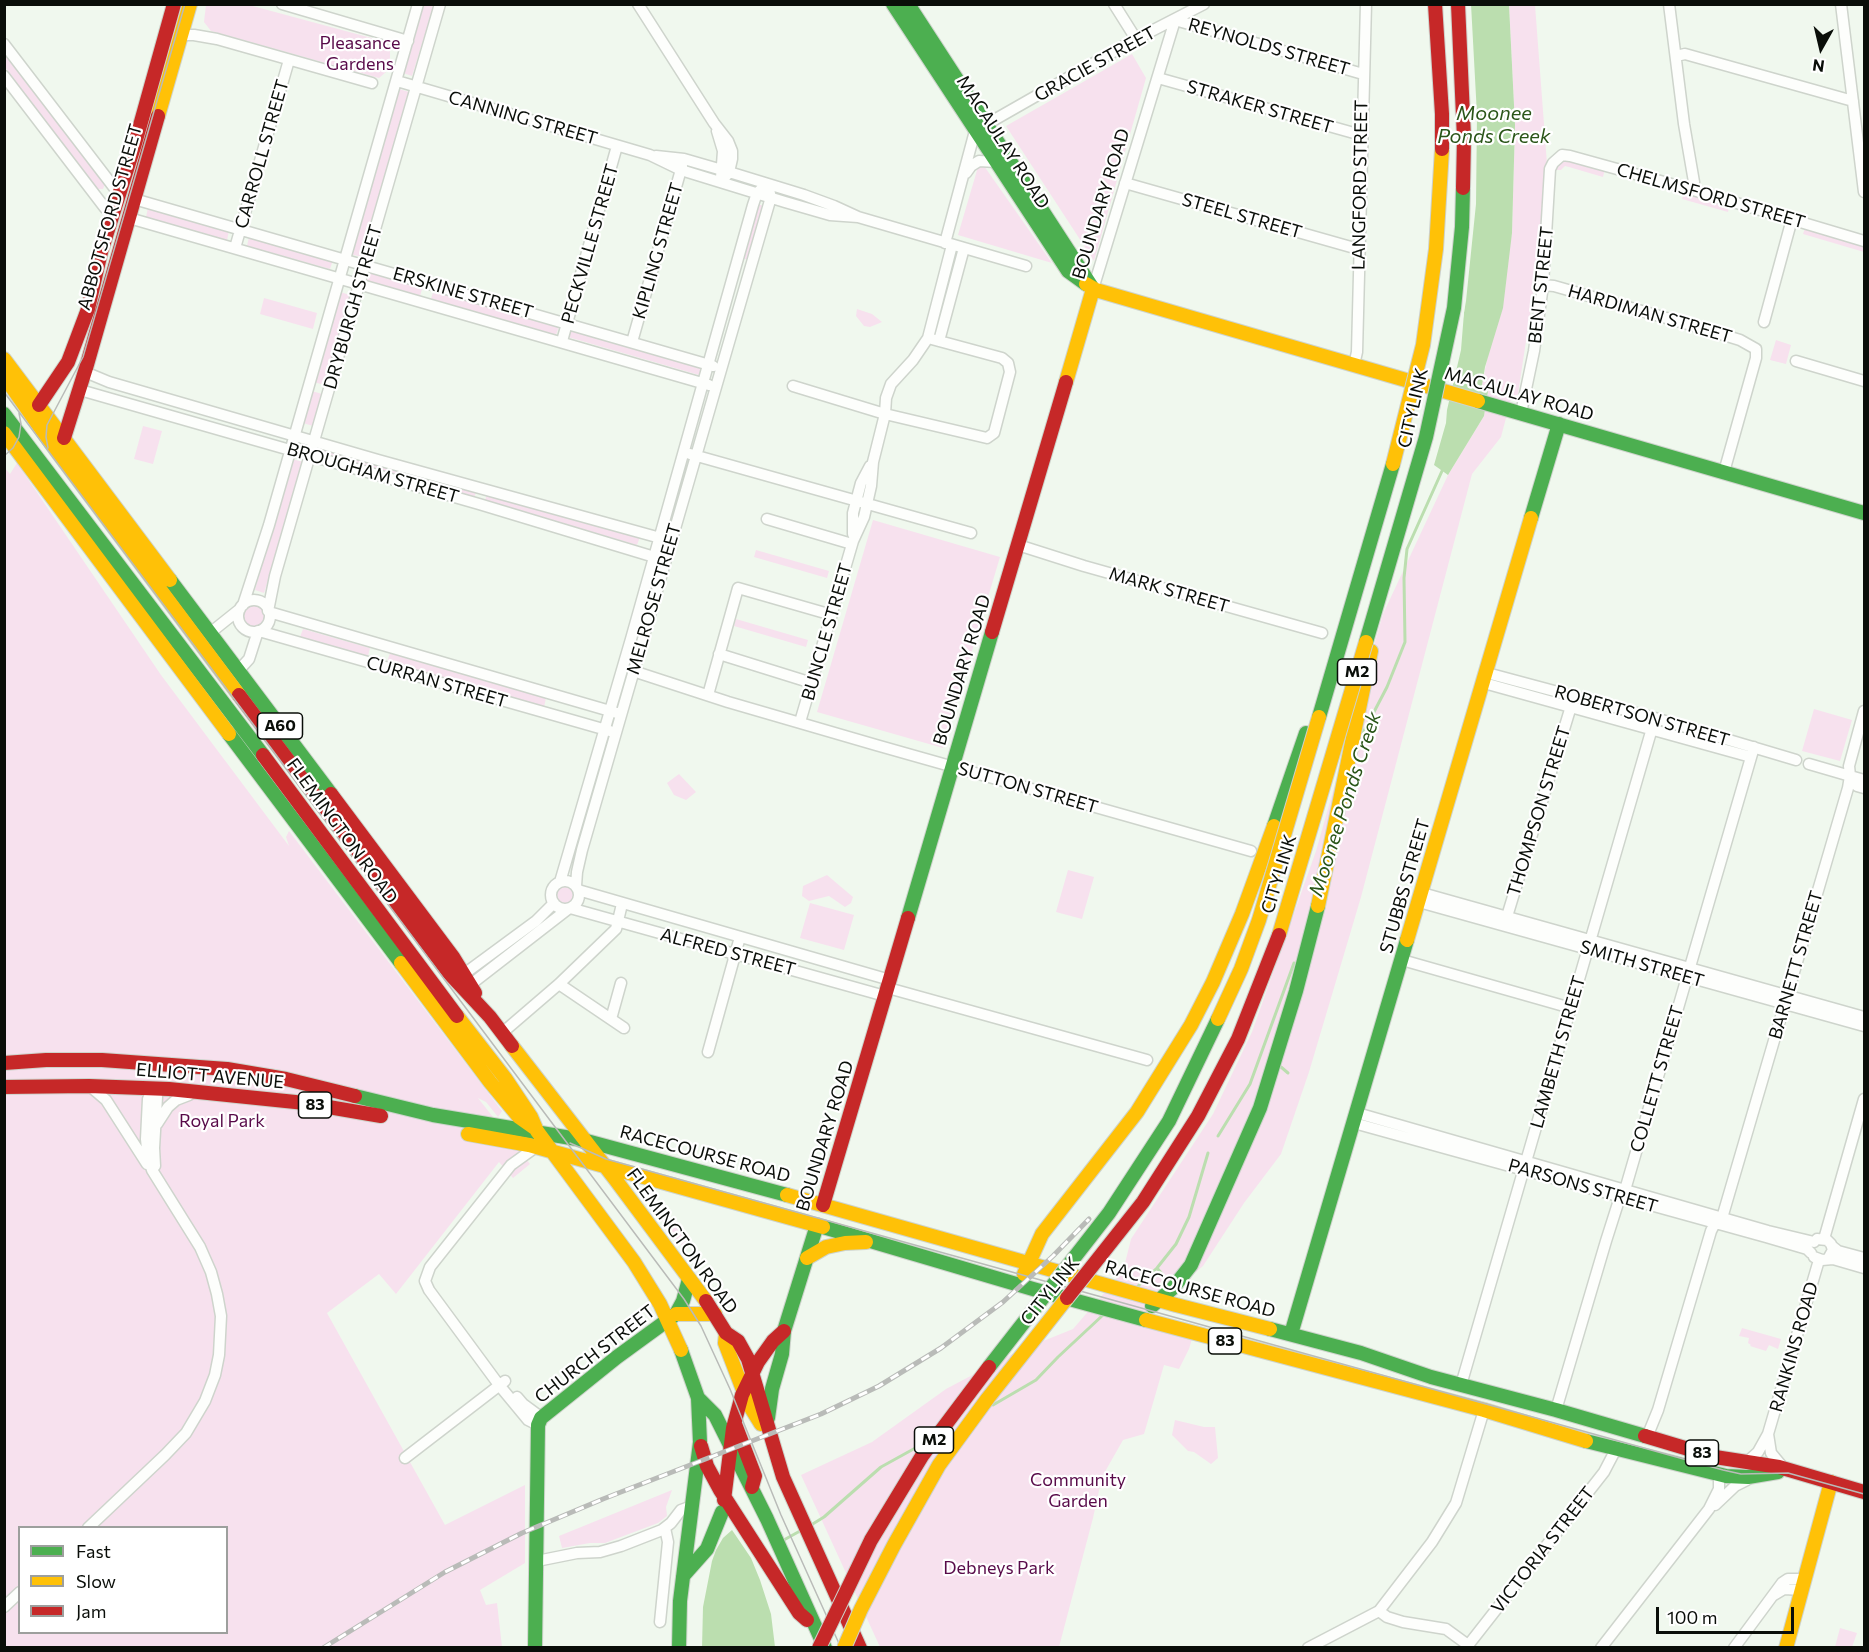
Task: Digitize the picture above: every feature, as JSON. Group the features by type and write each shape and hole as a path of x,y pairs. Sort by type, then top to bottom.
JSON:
{"main road":[{"name":"ABBOTSFORD STREET","path":"36,410 70,358 92,296 101,252 133,152 174,4"},
{"name":"CITYLINK","path":"819,1647 871,1540 895,1497 922,1456 983,1373 1109,1213 1169,1121 1207,1045 1241,969 1259,920 1399,442 1427,322 1436,249 1442,167 1442,114 1435,4"},
{"name":"CITYLINK","path":"844,1647 889,1556 939,1465 988,1398 1143,1202 1198,1116 1221,1073 1254,1000 1281,930 1426,437 1454,308 1462,227 1464,138 1458,4"},
{"name":"ABBOTSFORD STREET","path":"61,456 64,438 80,390 181,35 187,5"},
{"name":"MACAULAY ROAD","path":"901,6 981,128 1094,289"},
{"name":"MACAULAY ROAD","path":"981,128 996,162 1070,273 1094,289 1864,513"},
{"path":"119,194 134,199"},
{"path":"112,213 129,218"},
{"name":"BOUNDARY ROAD","path":"763,1434 782,1354 784,1330 888,988 1094,289"},
{"name":"FLEMINGTON ROAD","path":"4,359 61,456 192,633 234,677 467,979 490,1017 732,1337 752,1371 763,1434"},
{"name":"FLEMINGTON ROAD","path":"4,376 64,438 210,633 234,677"},
{"path":"36,410 31,435 36,455"},
{"name":"FLEMINGTON ROAD","path":"4,414 106,545 141,596 220,697 505,1078 531,1117 536,1130 672,1317 698,1398 715,1415 769,1523 816,1627"},
{"name":"STUBBS STREET","path":"1281,1356 1291,1334 1559,424"},
{"name":"FLEMINGTON ROAD","path":"4,433 490,1082 519,1117 536,1130"},
{"path":"1130,1315 1142,1312 1183,1283 1260,1108 1316,918 1389,562"},
{"path":"1020,1285 1045,1231 1156,1084 1213,982 1263,860 1282,798 1344,629"},
{"path":"192,633 179,643 180,662 189,679 199,688 220,697 234,677"},
{"name":"FLEMINGTON ROAD","path":"339,816 449,973 490,1017"},
{"name":"ELLIOTT AVENUE","path":"4,1063 46,1060 156,1062 227,1069 286,1079 418,1112 536,1130"},
{"path":"153,1088 156,1062"},
{"name":"ELLIOTT AVENUE","path":"4,1087 153,1088 305,1103 364,1112 552,1152"},
{"name":"RACECOURSE ROAD","path":"536,1130 583,1140 823,1205 1157,1300 1361,1353 1461,1385 1650,1438 1741,1462 1764,1464 1864,1492"},
{"name":"RACECOURSE ROAD","path":"552,1152 875,1241 1020,1285 1484,1410 1616,1449 1719,1475 1743,1477 1784,1471 1799,1473"},
{"path":"986,1252 1014,1249 1045,1231"},
{"path":"807,1258 820,1250 838,1244 875,1241"},
{"path":"672,1317 683,1301 689,1279"},
{"path":"1183,1283 1188,1301 1200,1311"},
{"path":"672,1317 715,1314"},
{"name":"CHURCH STREET","path":"540,1421 617,1357 672,1317"},
{"name":"BOUNDARY ROAD","path":"683,1576 707,1549 722,1512 734,1423 746,1396 752,1371 773,1341 784,1330"},
{"path":"732,1337 754,1345 773,1341"},
{"name":"A60","path":"732,1337 725,1343 763,1434 771,1470 783,1477 860,1647"},
{"path":"1456,1403 1461,1385"},
{"path":"679,1647 683,1576 700,1442 698,1398"},
{"path":"535,1647 540,1421"},
{"path":"734,1423 754,1476 752,1491"},
{"path":"700,1442 708,1468 725,1498 799,1613 816,1627"},
{"path":"1786,1647 1831,1482"},
{"name":"A60","path":"816,1627 825,1647"}],"street":[{"path":"282,4 408,41"},
{"name":"DRYBURGH STREET","path":"210,633 242,606 254,575 418,4"},
{"name":"DRYBURGH STREET","path":"268,611 272,586 440,4"},
{"path":"638,4 731,147 732,159 725,171 722,183"},
{"path":"1114,4 1136,39"},
{"name":"GRACIE STREET","path":"981,128 1136,39 1204,4"},
{"name":"LANGFORD STREET","path":"1354,365 1357,356 1366,4"},
{"path":"1669,4 1684,124 1694,182 1693,190"},
{"path":"1840,4 1864,192"},
{"name":"REYNOLDS STREET","path":"1176,20 1363,74"},
{"name":"BOUNDARY ROAD","path":"1094,289 1176,20"},
{"path":"181,35 217,39 372,83"},
{"path":"4,44 119,194"},
{"path":"1676,56 1685,54 1853,101"},
{"name":"CARROLL STREET","path":"235,248 289,60"},
{"path":"4,76 105,208 112,213"},
{"name":"STRAKER STREET","path":"1158,78 1361,135"},
{"name":"CANNING STREET","path":"397,81 650,155 682,165 722,183 798,206 858,217 1026,266"},
{"path":"25,102 40,92"},
{"name":"BUNCLE STREET","path":"933,339 963,178 981,128"},
{"name":"PECKVILLE STREET","path":"562,341 617,146"},
{"name":"CHELMSFORD STREET","path":"1557,159 1562,155 1570,156 1864,241"},
{"name":"BENT STREET","path":"1521,413 1534,351 1543,285 1550,169 1557,159"},
{"path":"963,178 971,166 977,162 987,160 996,162"},
{"name":"CANNING STREET","path":"682,165 725,171 796,192 837,212"},
{"name":"KIPLING STREET","path":"632,342 682,165"},
{"name":"STEEL STREET","path":"1125,183 1358,249"},
{"path":"757,193 767,184 771,197"},
{"path":"796,192 798,206"},
{"name":"MELROSE STREET","path":"690,454 703,383 757,193"},
{"name":"MELROSE STREET","path":"560,882 576,848 690,454 739,312 771,197"},
{"name":"ERSKINE STREET","path":"134,199 721,368"},
{"name":"ERSKINE STREET","path":"129,218 424,304 562,341 715,387"},
{"path":"1764,322 1792,219"},
{"name":"BUNCLE STREET","path":"800,723 853,542 864,517 862,503 871,486 873,462 885,414 886,398 891,384 933,339 964,248"},
{"path":"736,263 752,267"},
{"path":"424,304 429,284"},
{"name":"HARDIMAN STREET","path":"1543,285 1565,289 1691,325 1740,340 1756,348 1756,358 1724,472"},
{"path":"723,308 739,312"},
{"path":"793,386 885,414 987,438 993,433 1010,372 1008,363 1002,358 933,339"},
{"path":"1796,361 1864,381"},
{"name":"BROUGHAM STREET","path":"85,372 106,381 294,436 665,539"},
{"path":"308,387 329,393"},
{"path":"124,402 129,388"},
{"name":"BROUGHAM STREET","path":"80,390 479,504 659,559"},
{"path":"272,445 276,430"},
{"path":"690,454 971,533"},
{"path":"479,504 483,489"},
{"path":"767,519 853,542"},
{"name":"MARK STREET","path":"1018,545 1084,566 1322,633"},
{"path":"708,695 738,588 832,615"},
{"path":"234,677 249,658 258,631 268,622 268,611 263,603 247,602 242,606 238,615 241,625 250,631 258,631"},
{"name":"CURRAN STREET","path":"268,611 616,712"},
{"name":"MELROSE STREET","path":"616,712 633,672 644,613"},
{"name":"CURRAN STREET","path":"258,631 611,731"},
{"path":"719,654 812,682"},
{"name":"SUTTON STREET","path":"633,672 800,723 1251,851"},
{"name":"ROBERTSON STREET","path":"1485,678 1572,702 1652,730 1796,760"},
{"name":"ROBERTSON STREET","path":"1572,702 1655,718 1752,752"},
{"name":"THOMPSON STREET","path":"1506,921 1572,702"},
{"name":"BARNETT STREET","path":"1650,1438 1786,1000 1850,776 1849,766 1864,711"},
{"name":"LAMBETH STREET","path":"1461,1385 1655,718"},
{"name":"COLLETT STREET","path":"1556,1410 1752,752"},
{"path":"1809,764 1864,780"},
{"path":"1850,776 1857,786 1864,788"},
{"name":"MELROSE STREET","path":"576,848 577,888"},
{"path":"467,979 569,908 578,900 577,888 567,881 560,882 554,886 551,893 554,903 560,908 569,908"},
{"name":"ALFRED STREET","path":"577,888 622,904 740,937 888,988"},
{"name":"SMITH STREET","path":"1420,897 1786,1000 1864,1026"},
{"path":"523,938 554,903"},
{"path":"502,1033 559,984 616,929 622,904"},
{"name":"ALFRED STREET","path":"569,908 735,954 888,988 1147,1060"},
{"path":"708,1052 740,937"},
{"path":"1402,960 1571,1008"},
{"path":"559,984 624,1028"},
{"path":"611,1019 621,984"},
{"name":"SMITH STREET","path":"1786,1000 1864,1017"},
{"path":"89,1086 106,1100 200,1247 213,1279 221,1325 217,1366 205,1401 186,1432 165,1455 89,1526"},
{"path":"153,1088 157,1097 154,1154 157,1179"},
{"path":"153,1088 148,1099 146,1143 149,1163 157,1179"},
{"path":"155,1131 165,1111 179,1098 196,1094 228,1095"},
{"path":"1833,1247 1832,1253 1820,1257 1811,1247 1819,1240 1862,1120 1864,1099"},
{"name":"PARSONS STREET","path":"1355,1118 1718,1220 1807,1250 1820,1257 1864,1268"},
{"path":"537,1147 513,1163 440,1255 425,1281 427,1288 502,1383 528,1420 540,1421"},
{"name":"PARSONS STREET","path":"1718,1220 1819,1240"},
{"path":"1819,1240 1829,1241 1838,1251 1864,1258"},
{"name":"RANKINS ROAD","path":"1741,1462 1754,1457 1768,1434 1820,1257"},
{"path":"405,1458 502,1383"},
{"path":"1308,1647 1379,1611 1432,1542 1456,1503 1484,1410"},
{"name":"RANKINS ROAD","path":"1768,1434 1769,1448 1775,1459 1786,1468 1799,1473"},
{"name":"VICTORIA STREET","path":"1467,1646 1610,1463 1616,1449"},
{"path":"1709,1509 1719,1490 1719,1475"},
{"path":"1601,1647 1709,1509 1737,1484 1761,1475"},
{"path":"537,1561 621,1546 665,1528 681,1510 692,1506"},
{"path":"660,1622 668,1542 665,1528"},
{"path":"1734,1647 1785,1580 1804,1584"},
{"path":"4,1607 18,1594"},
{"path":"1379,1611 1387,1617 1403,1622 1446,1629 1467,1646"}],"green space":[{"name":"Pleasance Gardens","path":"206,5 249,5 390,43 390,63 386,72 379,78 211,31 204,22"},
{"path":"422,5 434,5 412,76 403,73"},
{"path":"1509,5 1535,5 1547,164 1534,288 1518,394 1511,399 1501,437 1472,474 1361,897 1309,1072 1281,1154 1244,1203 1203,1266 1134,1324 1192,1339 1179,1369 1164,1365 1144,1434 1123,1440 1102,1477 1059,1647 880,1647 801,1475 872,1442 946,1389 1016,1352 1073,1329 1123,1271 1131,1239 1213,1114 1252,1032 1316,851 1383,614 1448,475 1484,416 1488,392 1482,385 1512,233 1515,125"},
{"path":"5,51 105,184 103,189 97,189 5,67"},
{"path":"1132,54 1146,78 1094,261 1006,126"},
{"path":"399,89 409,92 362,257 350,254"},
{"path":"1564,159 1605,169 1603,177 1565,166 1561,170 1556,170 1557,164"},
{"path":"982,163 1052,263 958,235 978,167"},
{"path":"1684,191 1727,203 1728,212 1682,199"},
{"path":"757,204 764,206 749,260 741,258"},
{"path":"148,208 229,231 227,240 146,217"},
{"path":"1805,228 1864,243 1864,252 1803,234"},
{"path":"249,237 333,260 330,269 247,246"},
{"path":"370,271 423,286 420,296 367,281"},
{"path":"434,289 559,326 556,335 431,299"},
{"path":"340,292 350,295 324,385 314,382"},
{"path":"264,298 317,313 313,329 260,314"},
{"path":"857,309 872,314 882,322 870,327 864,326 856,316"},
{"path":"570,328 701,367 699,375 568,337"},
{"path":"1776,340 1791,345 1786,364 1770,360"},
{"path":"312,391 322,394 313,426 303,423"},
{"path":"143,426 162,431 153,464 134,459"},
{"path":"323,446 476,491 474,500 321,455"},
{"path":"291,459 304,462 264,593 255,590"},
{"name":"Royal Park","path":"17,463 161,675 289,846 286,837 289,831 502,1111 498,1117 486,1102 478,1098 530,1164 513,1178 499,1162 396,1294 379,1274 327,1313 445,1525 525,1485 525,1563 480,1590 486,1605 497,1603 502,1647 5,1647 4,467 10,474"},
{"path":"487,493 640,537 637,545 485,501"},
{"path":"873,520 1000,557 943,748 817,712"},
{"path":"756,550 829,571 827,578 754,557"},
{"path":"254,604 263,607 266,616 263,625 254,628 245,625 242,616 245,607"},
{"path":"736,619 808,640 806,647 734,626"},
{"path":"303,629 370,648 368,656 300,637"},
{"path":"390,653 546,698 544,707 387,662"},
{"path":"1814,709 1852,720 1840,761 1802,751"},
{"path":"679,774 696,792 686,800 674,795 667,783"},
{"path":"1068,870 1094,877 1082,919 1056,912"},
{"path":"827,875 853,897 851,903 845,907 829,896 809,901 802,896 803,886"},
{"path":"562,887 568,887 573,895 571,901 562,903 557,898 557,892"},
{"path":"810,903 854,915 844,950 800,938"},
{"path":"667,1215 686,1241 682,1246 660,1218"},
{"path":"1742,1328 1781,1339 1778,1349 1769,1345 1766,1351 1750,1346 1749,1338 1739,1336"},
{"path":"1175,1420 1204,1427 1215,1427 1218,1458 1211,1464 1194,1452 1188,1451 1172,1435"},
{"path":"672,1490 666,1507 667,1516 658,1523 605,1543 562,1548 559,1536"},
{"path":"1840,1628 1857,1633 1852,1647 1835,1647"}],"water":[{"name":"Moonee Ponds Creek","path":"1469,5 1509,5 1515,125 1512,233 1503,308 1485,367 1482,385 1488,391 1484,416 1448,475 1434,465 1446,423 1461,350 1471,226"},
{"path":"732,1530 751,1558 760,1580 771,1614 775,1647 702,1648 703,1607 712,1561 723,1538"}],"pier":[{"path":"1471,4 1477,115 1476,204 1466,301 1458,347 1468,226 1466,5"}],"waterway":[{"name":"Moonee Ponds Creek","path":"1363,733 1387,687 1405,642 1404,578 1407,549 1442,471"},
{"name":"Moonee Ponds Creek","path":"1218,1136 1250,1084 1294,963"},
{"path":"1281,1067 1288,1073"},
{"name":"Moonee Ponds Creek","path":"1138,1286 1157,1268 1176,1244 1189,1217 1208,1153"},
{"path":"1157,1268 1168,1281"},
{"name":"Moonee Ponds Creek","path":"993,1405 1036,1380 1103,1315"},
{"name":"Moonee Ponds Creek","path":"811,1525 824,1517 881,1467 919,1446"},
{"name":"Moonee Ponds Creek","path":"782,1541 800,1531"}],"tram line":[{"path":"48,448 47,425 83,357 185,4"},
{"path":"4,392 684,1299 701,1326 730,1389 781,1515 841,1648"},
{"path":"4,456 13,448 19,437 21,424 19,413"},
{"path":"570,1143 606,1159 1723,1470 1741,1474 1788,1473 1864,1494"}],"railway":[{"path":"323,1648 445,1572 522,1533 821,1414 879,1386 941,1348 1003,1302 1089,1219"}],"traffic: fast":[{"path":"893,4 1068,271 1086,284"},
{"path":"908,4 1092,287"},
{"path":"1366,642 1426,437 1454,308 1462,227 1463,188"},
{"path":"1478,401 1864,513"},
{"path":"4,414 263,755"},
{"path":"1531,518 1559,424"},
{"path":"1319,717 1393,464"},
{"path":"170,580 331,794"},
{"path":"908,918 992,632"},
{"path":"1274,826 1306,733"},
{"path":"229,734 401,963"},
{"path":"1152,1306 1173,1288 1191,1265 1260,1108 1296,991 1318,906"},
{"path":"1291,1334 1407,940"},
{"path":"989,1367 1109,1213 1169,1121 1218,1019"},
{"path":"355,1096 433,1115 583,1140 787,1195"},
{"path":"768,1418 772,1389 782,1354 784,1331 817,1225"},
{"path":"823,1227 1146,1320"},
{"path":"535,1648 538,1425 541,1418 617,1357 676,1314 683,1301 689,1279"},
{"path":"1270,1329 1361,1353 1431,1377 1645,1436"},
{"path":"679,1648 680,1601 700,1442 698,1398 681,1350"},
{"path":"698,1398 715,1415 767,1519 825,1648"},
{"path":"1586,1441 1726,1476 1748,1477 1778,1472"},
{"path":"683,1576 707,1549 722,1512"}],"traffic: slow":[{"path":"158,116 190,4"},
{"path":"1393,464 1423,345 1436,249 1442,149"},
{"path":"1086,284 1096,290 1478,401"},
{"path":"1066,382 1093,289"},
{"path":"4,359 170,580"},
{"path":"4,376 56,450 239,695"},
{"path":"4,433 229,734"},
{"path":"1407,940 1531,518"},
{"path":"1279,935 1366,642"},
{"path":"1318,906 1371,651"},
{"path":"1218,1019 1241,969 1259,920 1319,717"},
{"path":"1024,1274 1042,1234 1137,1112 1191,1025 1213,982 1242,914 1274,826"},
{"path":"401,963 490,1082 519,1117 536,1129"},
{"path":"457,1016 505,1078 531,1117 537,1131 634,1262 660,1304 681,1350"},
{"path":"512,1046 706,1301"},
{"path":"468,1134 529,1145 823,1227"},
{"path":"787,1195 1176,1305 1270,1329"},
{"path":"807,1258 826,1247 866,1242"},
{"path":"844,1648 894,1545 939,1465 988,1398 1067,1298"},
{"path":"676,1314 715,1314"},
{"path":"1146,1320 1484,1410 1586,1441"},
{"path":"726,1333 725,1343 748,1403 761,1424"},
{"path":"1786,1648 1831,1482"}],"traffic: jam":[{"path":"39,405 68,362 88,309 101,252 134,147 174,4"},
{"path":"1435,4 1442,149"},
{"path":"1458,4 1464,138 1463,188"},
{"path":"64,438 158,116"},
{"path":"992,632 1066,382"},
{"path":"239,695 449,973 490,1017 512,1046"},
{"path":"263,755 457,1016"},
{"path":"331,794 453,957 475,993"},
{"path":"823,1205 908,918"},
{"path":"1067,1298 1143,1202 1198,1116 1238,1039 1279,935"},
{"path":"4,1063 102,1060 227,1069 286,1079 355,1096"},
{"path":"4,1087 89,1086 169,1089 305,1103 381,1116"},
{"path":"706,1301 726,1333 738,1341 748,1359 783,1477 860,1648"},
{"path":"724,1500 733,1428 742,1395 758,1362 773,1341 784,1331"},
{"path":"819,1648 871,1540 922,1456 989,1367"},
{"path":"735,1424 755,1476 752,1487"},
{"path":"1645,1436 1715,1457 1779,1467 1864,1492"},
{"path":"701,1446 707,1466 720,1490 799,1613 807,1620"}],"park label":[{"name":"Community Garden","path":"1078,1490"},
{"name":"Debneys Park","path":"999,1568"}]}
